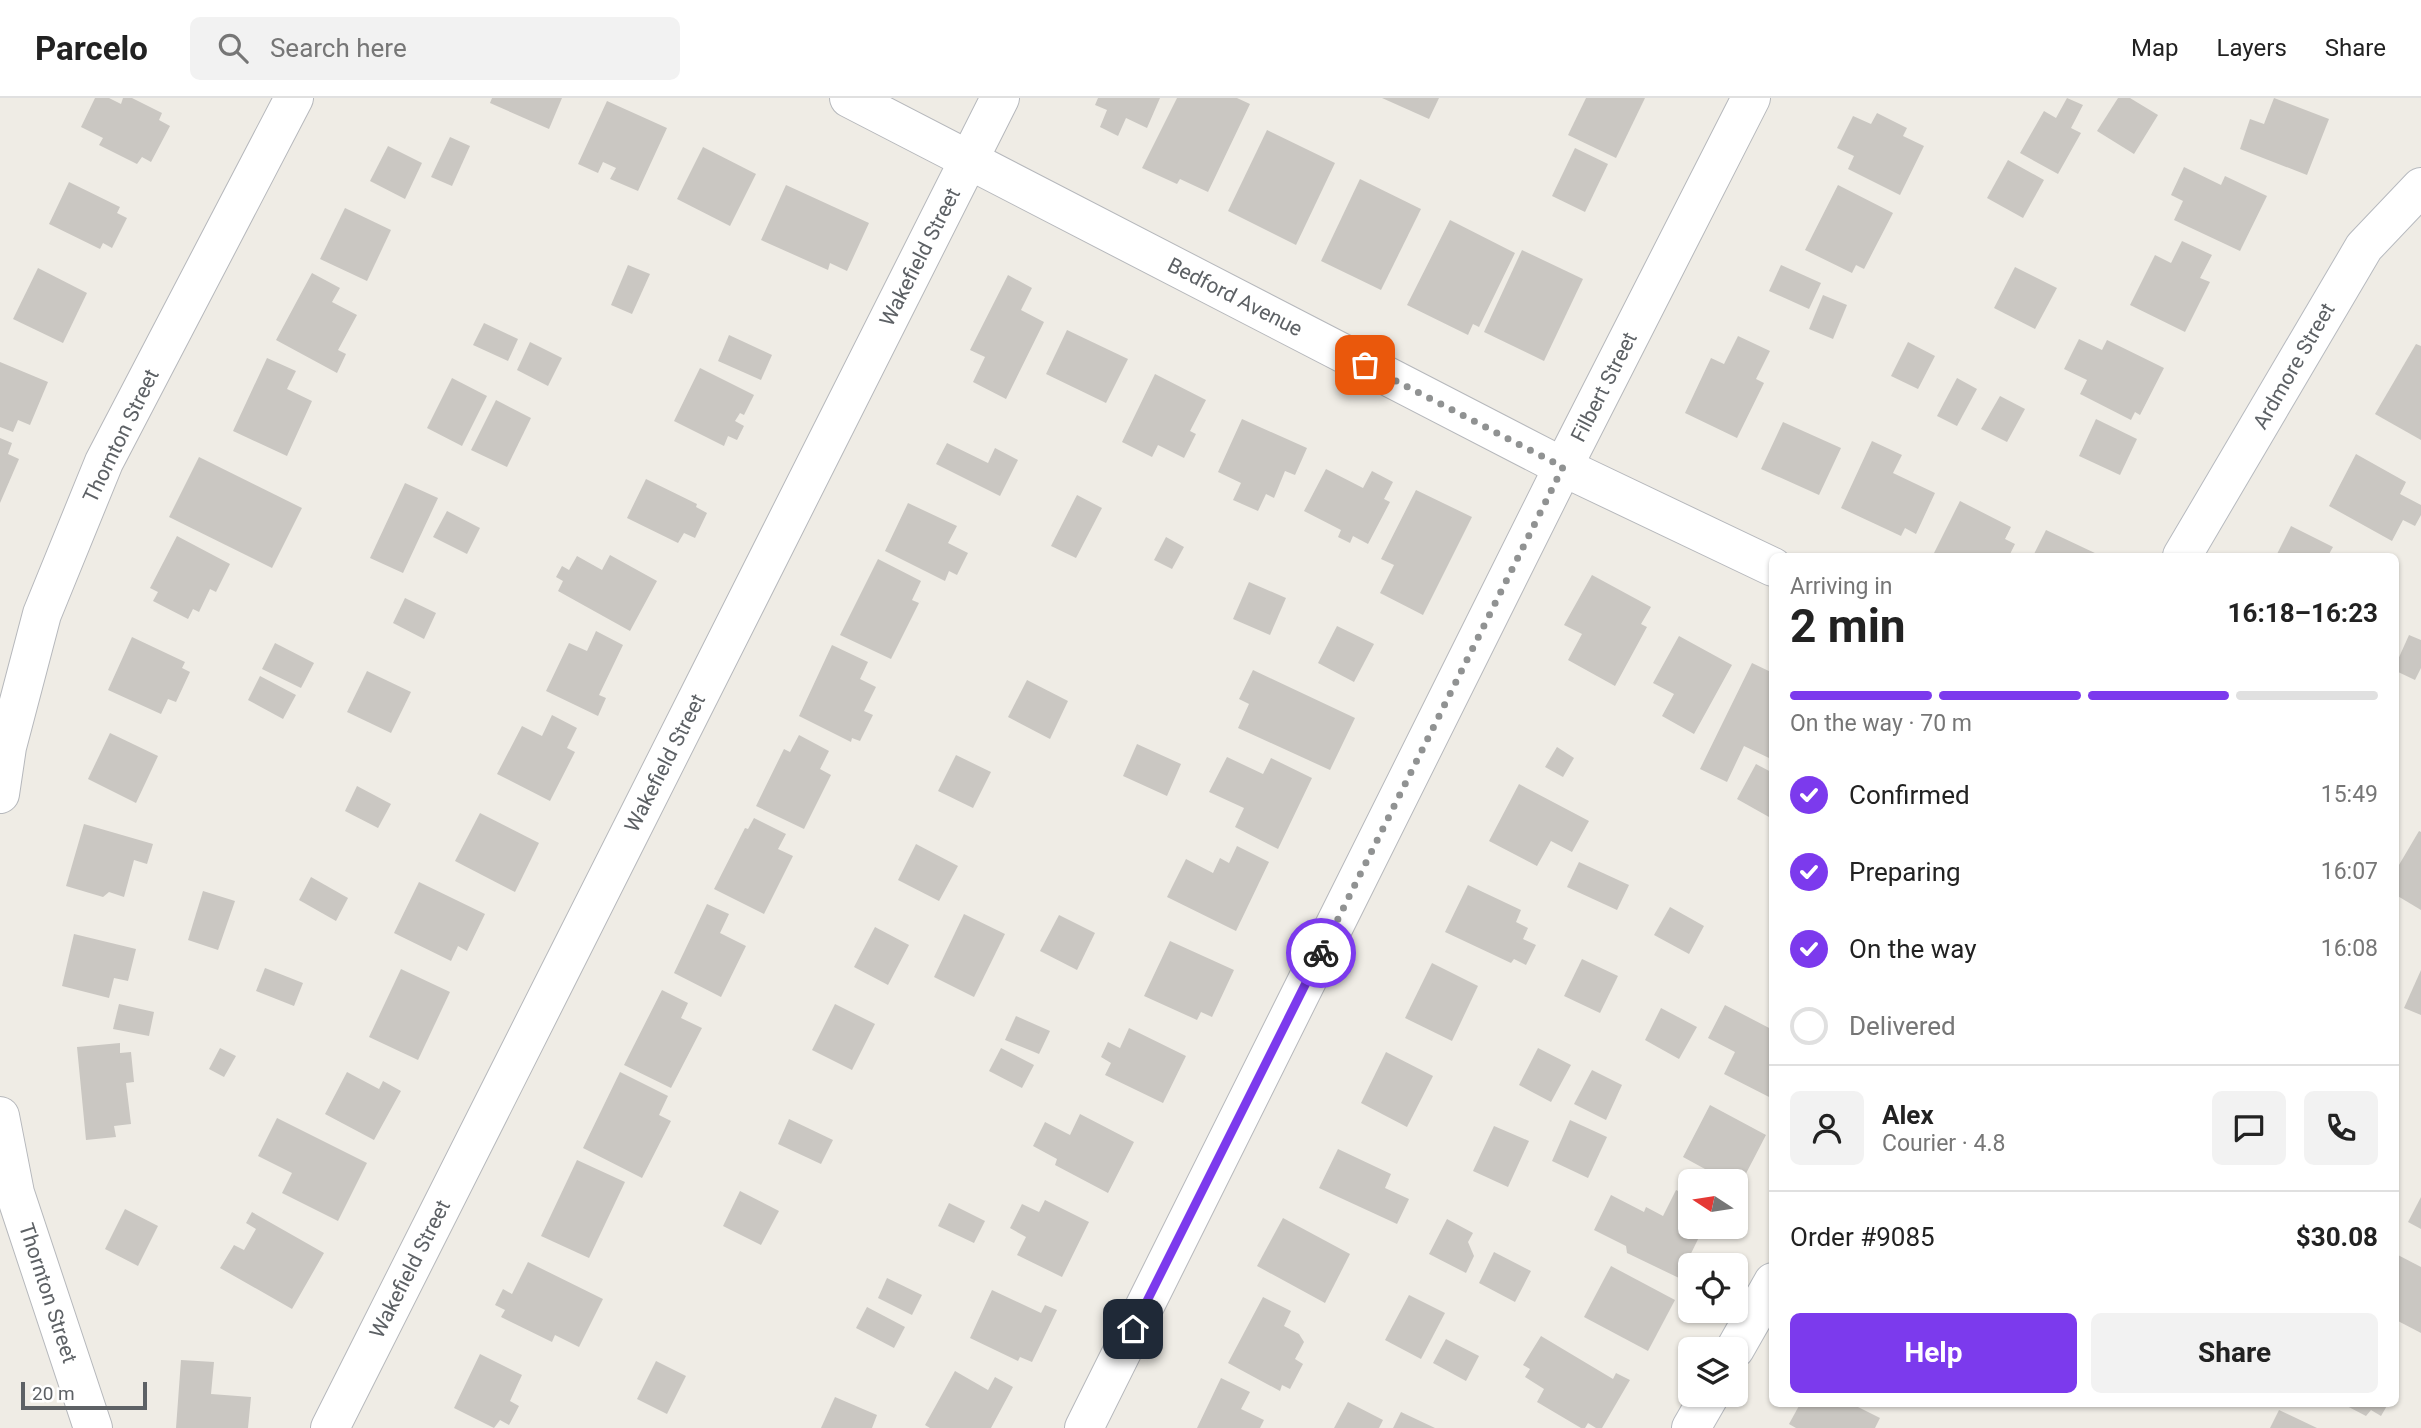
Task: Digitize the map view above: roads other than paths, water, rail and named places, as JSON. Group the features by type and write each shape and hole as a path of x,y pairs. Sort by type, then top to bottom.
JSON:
{"street":[{"name":"Thornton Street","path":"0,794 7,747 43,614 104,462 294,98"},
{"name":"Bedford Avenue","path":"849,98 1563,467 1769,565"},
{"name":"Wakefield Street","path":"330,1428 1000,98"},
{"name":"Filbert Street","path":"1084,1428 1563,467 1751,98"},
{"name":"Ardmore Street","path":"2184,553 2364,247 2421,187"},
{"name":"Thornton Street","path":"0,1116 15,1193 93,1428"},
{"path":"1742,1337 1769,1289"},
{"path":"1691,1428 1703,1407"}]}
